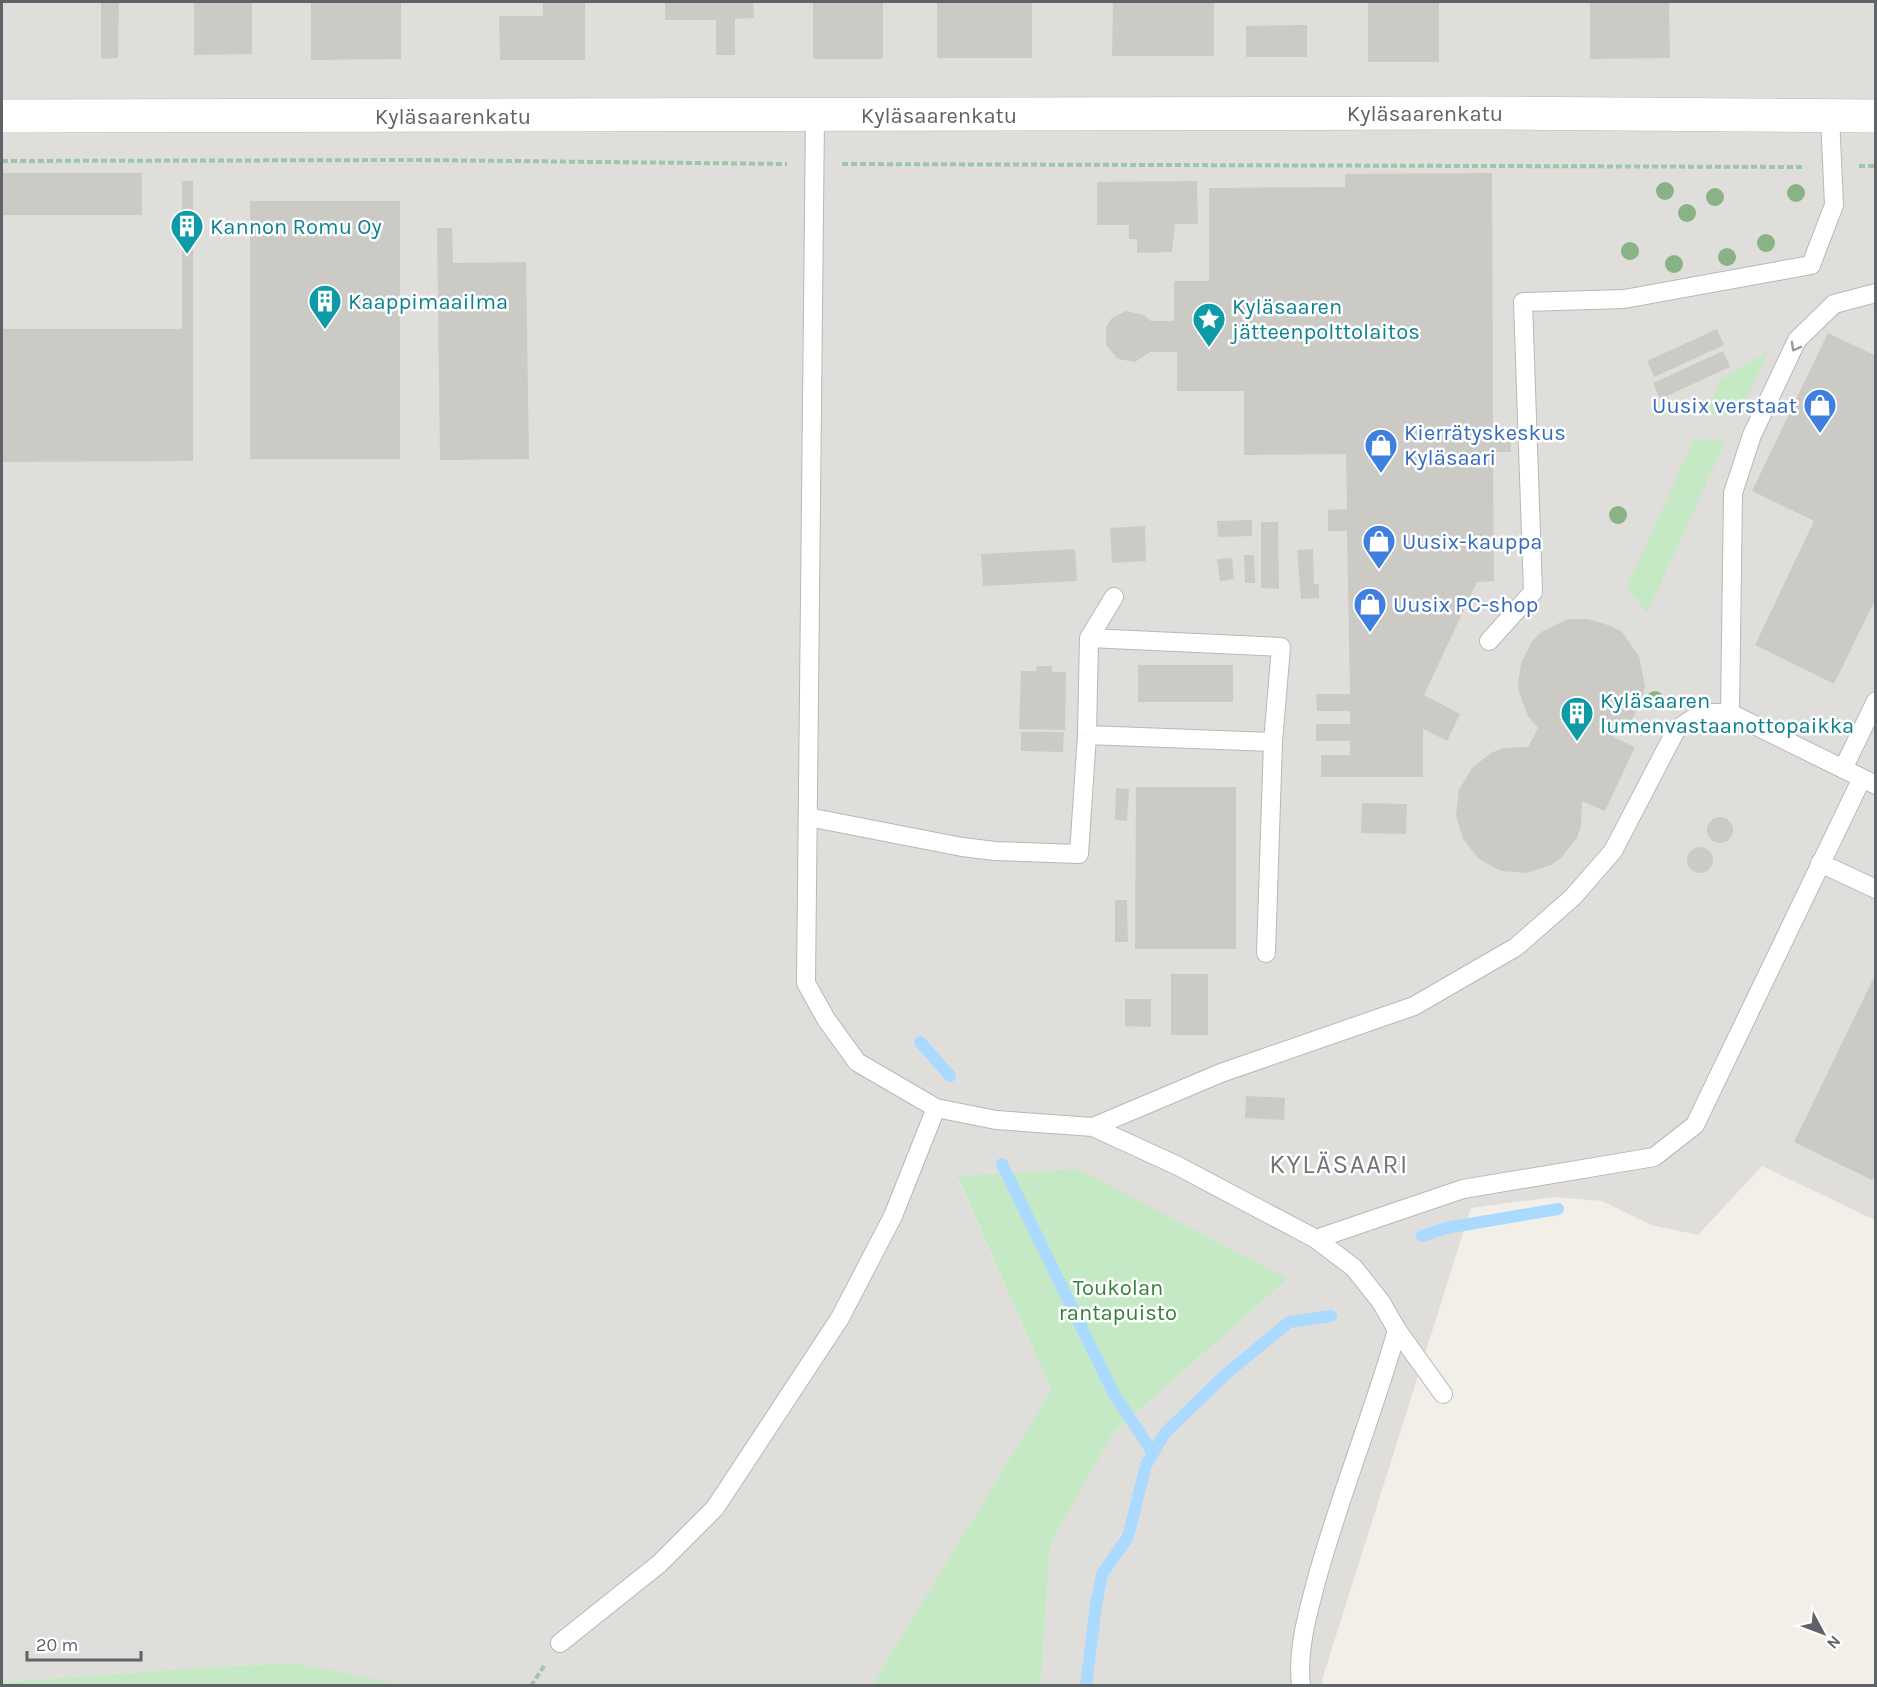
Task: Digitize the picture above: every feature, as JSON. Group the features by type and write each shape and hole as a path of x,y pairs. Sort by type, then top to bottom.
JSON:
{"street":[{"name":"Kyläsaarenkatu","path":"2,116 1479,113 1875,116"}],"lane":[{"path":"815,115 806,983 826,1019 857,1062 936,1108 996,1120 1093,1127 1178,1166 1316,1239 1354,1268 1381,1302 1397,1330 1443,1394"},
{"path":"1489,641 1533,592 1523,302 1624,299 1811,265 1834,205 1830,116"},
{"path":"1730,713 1733,493 1752,435 1797,340 1834,304 1875,292"},
{"path":"808,817 962,847 996,851 1079,854 1087,735 1089,638 1114,597"},
{"path":"1089,638 1281,647 1273,742 1266,953"},
{"path":"1843,769 1875,701"},
{"path":"1093,1127 1221,1073 1414,1006 1516,947 1573,897 1613,851 1676,730 1701,713 1730,713 1869,782 1820,863 1695,1125 1654,1157 1463,1190 1316,1239"},
{"path":"1087,735 1273,742"},
{"path":"1820,863 1875,889"},
{"path":"560,1643 659,1564 715,1508 840,1318 893,1216 936,1108"},
{"path":"1300,1686 1299,1665 1311,1604 1327,1542 1382,1383 1397,1330"}],"path":[{"path":"2,160 430,160 1312,166 1875,166"}],"shaded area":[{"path":"2,2 1875,2 1875,1220 1762,1166 1698,1235 1651,1225 1602,1201 1553,1197 1471,1208 1322,1680 1324,1685 1041,1685 1050,1545 1113,1433 1288,1279 957,1177 1051,1390 872,1685 404,1686 294,1663 2,1682"}],"green space":[{"path":"1768,352 1739,414 1706,414 1721,379"},
{"path":"1694,439 1726,440 1647,613 1627,587"},
{"name":"Toukolan rantapuisto","path":"1078,1169 1288,1279 1113,1433 1050,1545 1041,1685 872,1685 1051,1390 957,1176"},
{"path":"294,1663 404,1685 2,1685 2,1682"}],"building":[{"path":"101,2 119,2 118,58 101,59"},
{"path":"194,2 252,2 252,54 194,55"},
{"path":"311,2 401,2 401,59 311,60"},
{"path":"543,2 585,2 585,60 500,60 499,16 543,16"},
{"path":"665,2 753,2 754,18 735,19 735,55 716,55 716,20 665,20"},
{"path":"813,2 883,2 883,59 813,59"},
{"path":"937,2 1032,2 1032,58 937,58"},
{"path":"1113,2 1214,2 1214,56 1112,56"},
{"path":"1368,2 1439,2 1439,62 1368,62"},
{"path":"1590,2 1669,2 1670,58 1590,59"},
{"path":"1307,25 1307,57 1246,57 1246,26"},
{"path":"2,173 142,173 142,215 2,215"},
{"name":"Kierrätyskeskus Kyläsaari","path":"1492,173 1493,430 1511,430 1511,452 1493,452 1494,581 1477,582 1424,695 1460,714 1447,741 1423,729 1423,777 1321,777 1321,755 1350,755 1350,741 1316,741 1316,724 1350,724 1350,711 1317,711 1316,694 1350,694 1347,531 1328,531 1328,510 1347,509 1346,454 1244,455 1244,391 1177,391 1177,352 1150,352 1135,362 1118,359 1106,345 1106,328 1111,319 1126,311 1144,315 1151,321 1174,321 1174,281 1209,281 1209,188 1345,187 1345,174"},
{"name":"Kannon Romu Oy","path":"182,181 193,181 193,461 2,462 2,329 182,329"},
{"path":"1197,181 1198,224 1175,224 1172,252 1137,253 1137,239 1129,239 1129,225 1097,225 1097,182"},
{"name":"Kaappimaailma","path":"250,201 400,201 400,459 250,459"},
{"path":"437,228 452,228 453,263 526,262 529,459 440,460"},
{"path":"1717,329 1724,345 1654,377 1647,361"},
{"path":"1828,333 1876,356 1876,598 1834,684 1755,645 1814,521 1752,491"},
{"path":"1723,351 1730,367 1660,399 1653,383"},
{"path":"1252,520 1252,536 1218,537 1217,521"},
{"path":"1261,522 1278,522 1279,589 1261,588"},
{"path":"1145,526 1146,561 1112,563 1110,528"},
{"path":"1075,549 1077,581 983,586 981,554"},
{"path":"1313,549 1314,584 1319,584 1319,598 1301,599 1297,550"},
{"path":"1244,555 1254,555 1255,583 1245,583"},
{"path":"1232,558 1234,579 1220,581 1217,559"},
{"name":"Kyläsaaren lumenvastaanottopaikka","path":"1568,619 1588,619 1611,626 1622,632 1639,656 1645,686 1642,701 1629,724 1613,737 1635,747 1605,811 1582,801 1581,826 1577,838 1561,858 1551,865 1526,873 1501,871 1479,859 1463,839 1456,815 1459,790 1472,768 1491,753 1503,748 1528,747 1538,728 1528,716 1520,695 1518,685 1521,663 1531,643 1541,632"},
{"path":"1138,665 1233,665 1233,702 1138,702"},
{"path":"1037,666 1052,666 1052,672 1066,672 1065,730 1019,729 1021,671 1036,671"},
{"path":"1021,732 1064,732 1063,752 1021,751"},
{"path":"1136,787 1236,787 1236,949 1135,949"},
{"path":"1116,788 1129,789 1127,821 1115,820"},
{"path":"1362,803 1407,804 1406,834 1361,833"},
{"path":"1720,817 1729,821 1733,830 1729,839 1720,843 1711,839 1707,830 1711,821"},
{"path":"1700,847 1709,851 1713,860 1709,869 1700,873 1691,869 1687,860 1691,851"},
{"path":"1115,900 1127,900 1128,942 1115,942"},
{"path":"1876,973 1876,1174 1872,1180 1794,1142"},
{"path":"1171,974 1208,974 1208,1035 1171,1035"},
{"path":"1125,999 1151,999 1151,1027 1125,1026"},
{"path":"1246,1096 1285,1098 1284,1120 1245,1118"}],"waterway":[{"path":"920,1042 950,1076"},
{"path":"1002,1164 1114,1394 1153,1453"},
{"path":"1422,1236 1446,1228 1558,1209"},
{"path":"1086,1686 1102,1574 1128,1537 1146,1465 1165,1433 1225,1375 1289,1322 1331,1316"}],"place":[{"name":"Kannon Romu Oy","path":"187,255"},
{"name":"Kaappimaailma","path":"325,330"},
{"name":"Kyläsaaren jätteenpolttolaitos","path":"1209,348"},
{"name":"Uusix verstaat","path":"1820,434"},
{"name":"Kierrätyskeskus Kyläsaari","path":"1381,474"},
{"name":"Uusix-kauppa","path":"1379,570"},
{"name":"Uusix PC-shop","path":"1370,633"},
{"name":"Kyläsaaren lumenvastaanottopaikka","path":"1577,742"}],"district":[{"name":"KYLÄSAARI","path":"1339,1164"}]}
